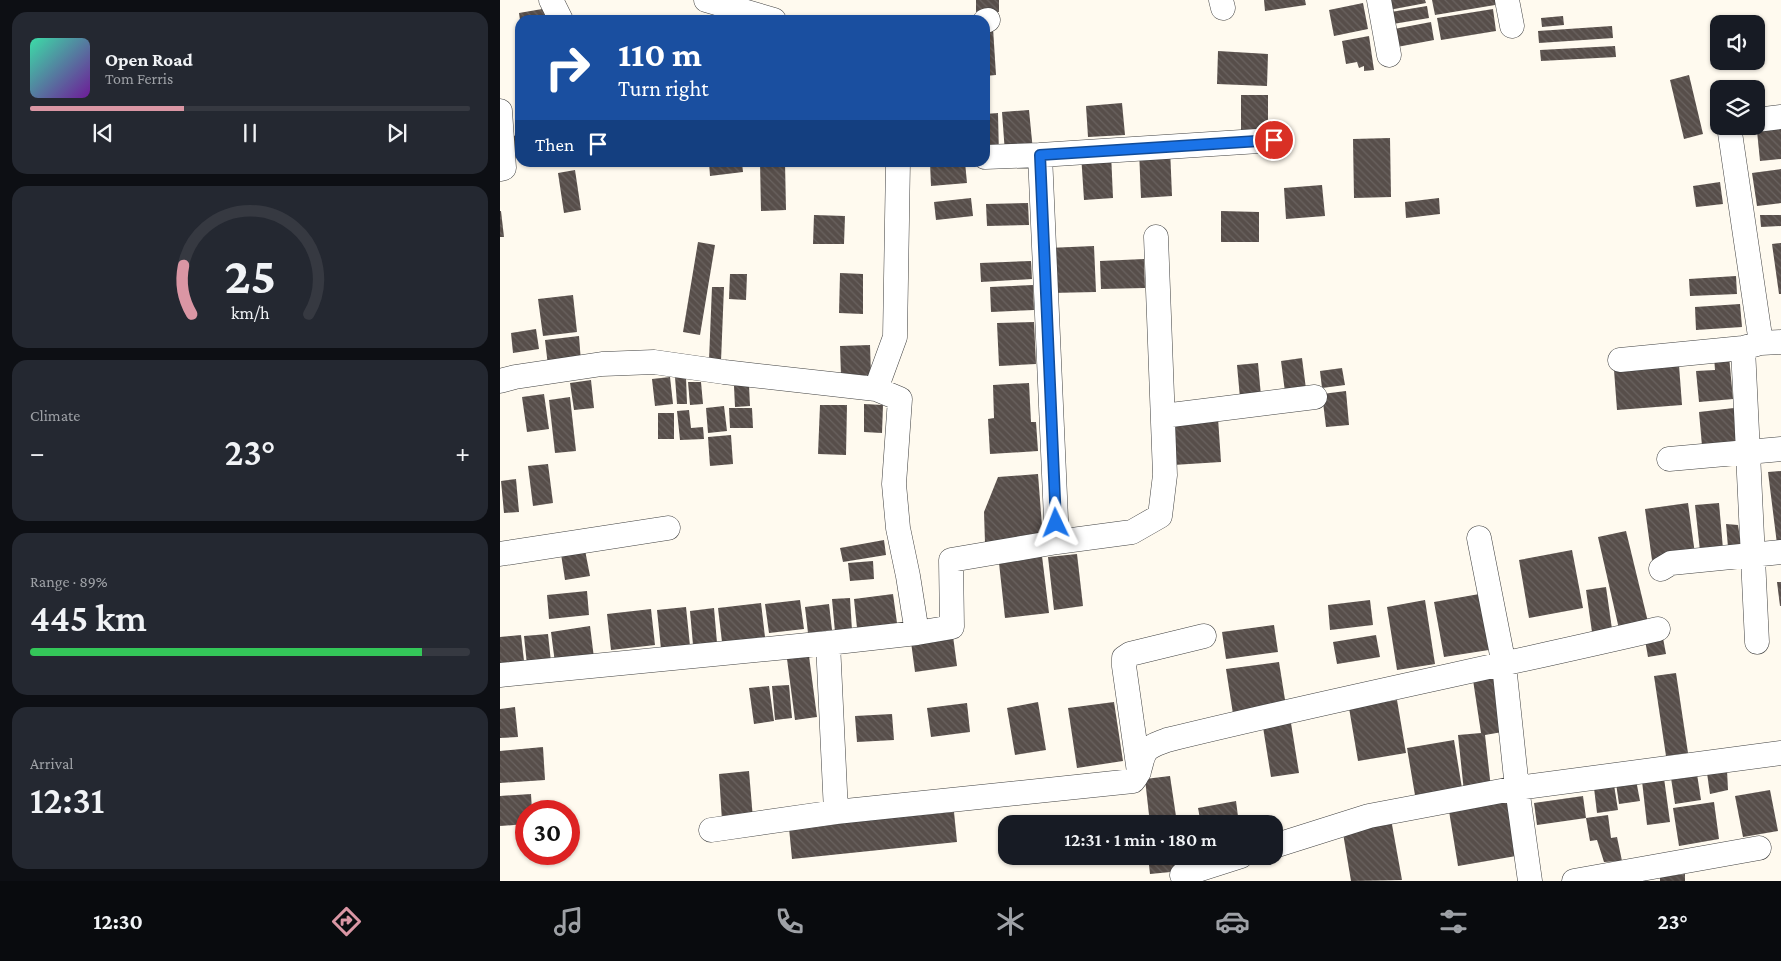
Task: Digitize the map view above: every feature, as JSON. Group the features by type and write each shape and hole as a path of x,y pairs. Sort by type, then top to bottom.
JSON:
{"street":[{"path":"551,0 558,15"},
{"path":"706,0 753,15"},
{"path":"1379,0 1390,55"},
{"path":"1507,0 1512,26"},
{"path":"500,111 504,168 500,169"},
{"path":"1765,119 1781,117"},
{"path":"1730,135 1762,344 1748,452 1758,642"},
{"path":"990,157 1274,140"},
{"path":"1040,155 1057,542"},
{"path":"876,389 894,337 898,167"},
{"path":"500,675 828,643 952,627 951,560 1057,542 1132,532 1160,516 1165,475 1156,237"},
{"path":"1620,360 1762,344"},
{"path":"500,381 514,377 602,364 654,362 876,389 900,400 894,484 898,528 917,633"},
{"path":"1163,416 1315,397"},
{"path":"1669,459 1781,449"},
{"path":"500,554 668,528"},
{"path":"1479,538 1504,665 1517,788 1530,881"},
{"path":"1661,569 1671,563 1781,552"},
{"path":"711,830 836,812 1133,781 1139,774 1146,752 1153,745 1168,740 1269,715 1504,665 1658,629"},
{"path":"1139,774 1124,658 1130,654 1204,636"},
{"path":"828,643 836,812"},
{"path":"1283,843 1368,816 1517,788 1781,753"},
{"path":"1574,881 1759,848"},
{"path":"1182,875 1213,865"}],"building":[{"path":"976,0 999,0 999,12 976,12"},
{"path":"1264,0 1305,0 1306,5 1265,11"},
{"path":"1387,0 1425,0 1426,3 1389,10"},
{"path":"1432,0 1495,0 1495,5 1435,15"},
{"path":"1363,3 1368,29 1334,36 1329,10"},
{"path":"1427,6 1429,18 1393,24 1391,12"},
{"path":"548,8 549,15 519,15 519,13"},
{"path":"1493,9 1496,31 1441,40 1437,18"},
{"path":"1563,16 1564,25 1542,27 1541,18"},
{"path":"1431,22 1434,40 1397,47 1394,29"},
{"path":"1612,26 1613,38 1539,43 1538,31"},
{"path":"990,28 993,28 996,75 990,76"},
{"path":"1369,36 1374,70 1364,71 1364,66 1359,68 1357,62 1346,64 1342,41"},
{"path":"1615,46 1616,57 1541,61 1540,50"},
{"path":"1218,51 1268,54 1267,86 1217,84"},
{"path":"1689,75 1703,134 1684,139 1670,80"},
{"path":"1241,95 1268,95 1268,135 1241,135"},
{"path":"1122,103 1125,135 1088,137 1086,106"},
{"path":"1029,110 1033,151 1005,153 1002,112"},
{"path":"998,113 999,156 990,157 990,114"},
{"path":"1781,129 1781,159 1760,161 1757,135 1765,135 1765,130"},
{"path":"512,136 515,136 515,158"},
{"path":"1390,138 1391,197 1354,198 1353,139"},
{"path":"1170,148 1172,196 1141,198 1139,150"},
{"path":"1111,153 1113,198 1084,200 1081,154"},
{"path":"709,167 742,167 743,172 710,176"},
{"path":"760,167 785,167 786,210 761,211"},
{"path":"930,167 965,167 967,183 931,186"},
{"path":"1781,169 1781,203 1757,206 1752,173"},
{"path":"575,170 581,210 564,213 558,173"},
{"path":"1720,182 1723,204 1696,207 1693,186"},
{"path":"1322,185 1325,216 1286,219 1284,188"},
{"path":"971,198 973,216 936,220 934,202"},
{"path":"1439,198 1440,214 1406,218 1405,202"},
{"path":"1028,203 1029,225 987,226 986,204"},
{"path":"501,211 504,237 500,237"},
{"path":"1221,211 1259,212 1259,242 1221,242"},
{"path":"814,215 845,216 844,244 813,244"},
{"path":"1760,215 1781,215 1781,226 1761,227"},
{"path":"698,242 715,245 700,335 683,332"},
{"path":"1781,243 1781,294 1779,294 1772,244"},
{"path":"1094,246 1096,292 1050,293 1048,248"},
{"path":"1144,259 1145,288 1101,289 1100,261"},
{"path":"1031,261 1032,279 981,282 980,263"},
{"path":"840,273 863,274 863,314 839,313"},
{"path":"730,274 747,274 746,300 729,299"},
{"path":"1736,276 1737,294 1690,296 1689,279"},
{"path":"1033,285 1034,310 991,312 990,287"},
{"path":"712,287 724,287 721,361 709,360"},
{"path":"573,295 577,332 543,336 538,299"},
{"path":"1740,304 1742,327 1696,330 1695,307"},
{"path":"1034,322 1036,364 999,366 997,323"},
{"path":"536,329 539,349 513,353 511,333"},
{"path":"579,336 581,362 548,366 545,340"},
{"path":"870,345 871,375 841,376 840,346"},
{"path":"1729,356 1733,399 1699,402 1696,371 1715,370 1714,357"},
{"path":"1302,358 1306,389 1285,392 1281,361"},
{"path":"1258,363 1261,396 1240,398 1237,365"},
{"path":"1679,365 1682,405 1617,410 1614,370"},
{"path":"1342,368 1345,385 1322,388 1320,371"},
{"path":"670,377 673,404 655,406 652,379"},
{"path":"675,377 686,377 687,404 677,404"},
{"path":"591,380 594,408 574,410 570,383"},
{"path":"688,382 701,382 703,404 690,405"},
{"path":"1029,383 1031,422 1036,422 1038,451 990,454 988,419 994,418 993,385"},
{"path":"749,385 750,406 735,407 734,386"},
{"path":"1346,391 1349,425 1326,427 1322,394"},
{"path":"544,394 549,429 527,432 522,397"},
{"path":"570,397 576,451 555,453 549,400"},
{"path":"864,404 883,405 882,433 864,432"},
{"path":"820,405 847,405 846,455 818,454"},
{"path":"724,406 727,431 708,433 706,408"},
{"path":"729,408 752,408 753,428 730,428"},
{"path":"1734,408 1738,443 1702,446 1699,412"},
{"path":"689,410 691,428 703,427 704,439 680,440 677,411"},
{"path":"658,413 674,413 674,439 658,439"},
{"path":"1218,418 1221,462 1173,465 1170,421"},
{"path":"731,435 733,464 710,466 708,437"},
{"path":"548,464 553,503 533,506 528,466"},
{"path":"1781,471 1781,543 1777,544 1768,472"},
{"path":"1038,474 1043,539 985,543 984,512 998,477"},
{"path":"516,479 519,512 504,513 501,481"},
{"path":"1688,503 1695,554 1652,560 1645,509"},
{"path":"1719,503 1723,549 1700,551 1695,505"},
{"path":"1726,524 1738,525 1741,545 1728,547"},
{"path":"1626,531 1648,622 1619,629 1598,537"},
{"path":"884,540 886,555 843,562 840,548"},
{"path":"1041,548 1049,613 1005,618 998,554"},
{"path":"585,550 590,576 565,580 561,554"},
{"path":"1572,550 1583,608 1529,618 1519,560"},
{"path":"1077,554 1083,606 1054,610 1048,557"},
{"path":"873,561 874,579 850,581 848,563"},
{"path":"1777,582 1781,582 1781,606 1780,606"},
{"path":"1606,587 1612,629 1592,632 1586,590"},
{"path":"587,591 589,615 549,619 547,595"},
{"path":"1485,593 1495,649 1444,657 1434,602"},
{"path":"893,594 897,623 857,628 854,599"},
{"path":"850,598 852,631 835,632 832,599"},
{"path":"800,600 804,629 769,633 765,604"},
{"path":"1370,600 1373,625 1330,630 1328,605"},
{"path":"1425,600 1435,664 1397,670 1387,607"},
{"path":"761,603 765,637 722,642 718,608"},
{"path":"829,604 832,630 808,633 805,607"},
{"path":"686,607 690,646 661,649 657,610"},
{"path":"714,608 717,643 693,645 690,611"},
{"path":"651,609 655,645 611,650 607,614"},
{"path":"1274,625 1278,652 1226,659 1222,632"},
{"path":"590,626 594,658 555,663 551,632"},
{"path":"548,634 551,662 527,665 524,636"},
{"path":"521,635 524,661 500,663 500,637"},
{"path":"1376,635 1380,657 1337,664 1333,642"},
{"path":"953,636 957,666 915,672 911,642"},
{"path":"1663,638 1666,654 1648,657 1645,640"},
{"path":"809,656 817,717 795,720 787,659"},
{"path":"1279,662 1286,706 1233,714 1226,669"},
{"path":"1676,673 1688,753 1666,756 1654,676"},
{"path":"1500,676 1508,731 1485,735 1491,788 1464,792 1458,735 1481,733 1473,680"},
{"path":"789,685 792,718 775,720 772,686"},
{"path":"769,686 774,721 754,724 749,688"},
{"path":"1397,700 1406,753 1358,761 1349,708"},
{"path":"1038,702 1046,750 1015,755 1007,708"},
{"path":"1114,702 1123,761 1077,768 1068,708"},
{"path":"967,703 970,732 931,737 927,708"},
{"path":"515,707 518,737 500,738 500,709"},
{"path":"892,714 894,740 857,742 855,716"},
{"path":"1290,717 1299,773 1271,777 1262,721"},
{"path":"1454,740 1463,794 1416,801 1407,748"},
{"path":"543,747 545,780 500,783 500,751"},
{"path":"1727,770 1728,790 1710,794 1707,773"},
{"path":"749,771 753,819 722,821 719,774"},
{"path":"1697,774 1701,800 1675,804 1671,778"},
{"path":"1170,776 1176,815 1149,815 1145,779"},
{"path":"1664,778 1670,822 1647,825 1642,781"},
{"path":"1636,780 1640,801 1619,804 1616,783"},
{"path":"1614,785 1618,810 1597,813 1594,788"},
{"path":"1770,790 1778,831 1743,837 1735,796"},
{"path":"531,794 531,800 515,800 515,825 500,826 500,796"},
{"path":"1583,796 1586,818 1537,825 1534,803"},
{"path":"1236,801 1238,815 1199,815 1198,808"},
{"path":"1507,801 1516,856 1458,866 1449,811"},
{"path":"1714,802 1719,839 1679,846 1673,808"},
{"path":"954,812 957,842 792,859 789,828"},
{"path":"1608,815 1611,838 1617,837 1622,861 1604,862 1597,840 1590,841 1586,818"},
{"path":"1391,819 1402,880 1351,881 1342,827"},
{"path":"1149,865 1180,865 1181,871 1150,874"},
{"path":"1685,874 1685,881 1660,881 1660,877"}],"route":[{"path":"1056,523 1040,155 1274,140"}]}
